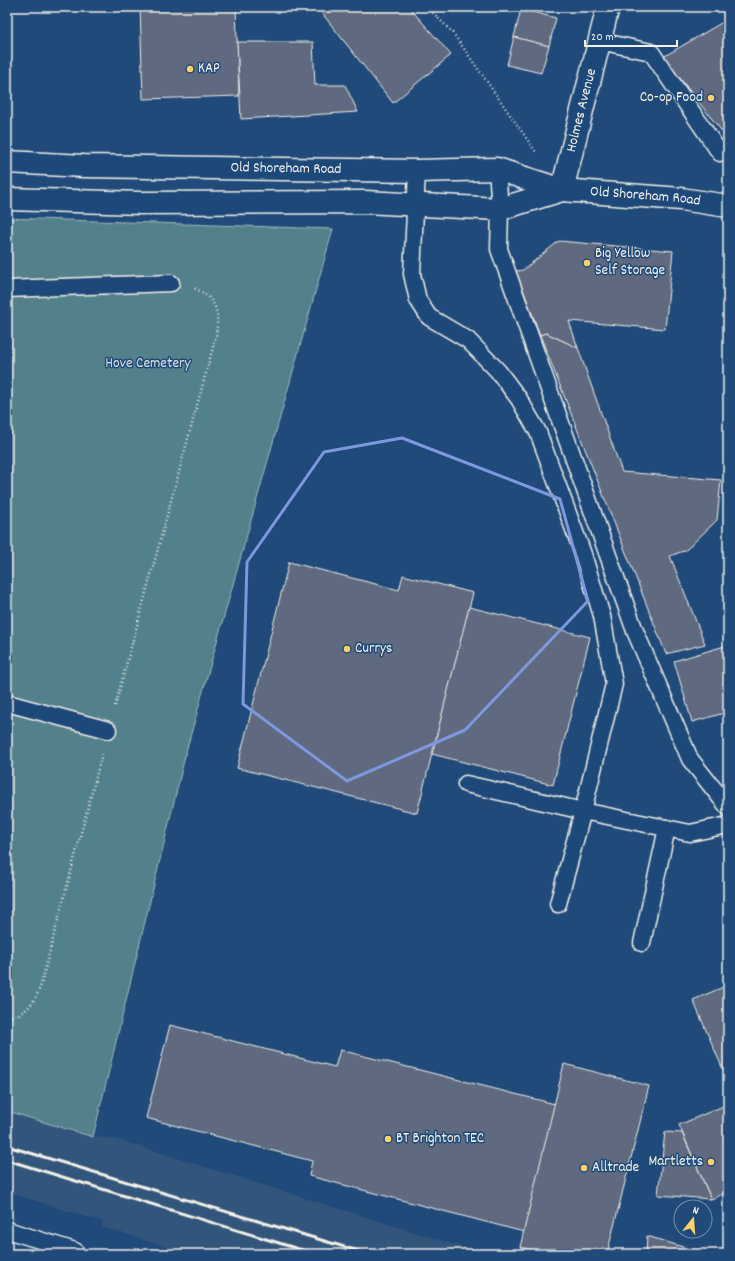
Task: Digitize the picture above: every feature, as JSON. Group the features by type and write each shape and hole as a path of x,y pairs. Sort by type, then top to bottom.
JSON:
{"main road":[{"name":"Holmes Avenue","path":"562,190 608,7"},
{"name":"Old Shoreham Road","path":"7,162 84,166 417,171 497,169 562,190 681,199 728,206"},
{"name":"Old Shoreham Road","path":"7,199 141,203 365,202 500,209 562,190"}],"lane":[{"path":"599,41 651,52 720,153"},
{"path":"497,169 500,209 499,250 635,631 690,759 728,807"},
{"path":"417,171 412,274 418,300 429,317 468,340 498,371 519,399 538,432 583,554 602,616 614,684 584,811 558,904"},
{"path":"7,289 171,283"},
{"path":"7,703 108,730"},
{"path":"466,784 690,833 728,825"},
{"path":"642,943 667,828"},
{"path":"7,1230 75,1251 74,1254"}],"path":[{"path":"427,7 453,33 562,190"},
{"path":"7,1017 13,1016 30,1007 40,988 108,730 216,336 218,317 214,304 207,295 195,288 171,283"}],"highlighted area":[{"path":"402,438 560,499 588,601 465,730 347,781 243,704 247,562 324,452"}],"shaded area":[{"path":"7,1111 93,1137 116,1139 485,1254 190,1254 102,1227 103,1222 7,1192"}],"green space":[{"name":"Hove Cemetery","path":"7,218 333,229 187,748 93,1137 7,1111"}],"building":[{"name":"KAP","path":"140,7 236,7 239,96 143,99"},
{"path":"317,7 409,7 451,55 393,103"},
{"path":"521,9 556,18 549,46 514,37"},
{"name":"Co-op Food","path":"728,19 728,139 663,57"},
{"path":"514,37 549,46 541,73 507,65"},
{"path":"237,42 313,42 315,85 345,85 358,112 241,119"},
{"path":"559,241 673,251 665,329 569,321 578,348 546,333 540,335 516,271 523,270"},
{"path":"546,333 578,348 622,472 721,480 717,520 686,550 670,556 705,644 666,654 540,335"},
{"path":"289,562 399,590 403,575 473,593 417,813 237,768"},
{"path":"469,607 590,637 553,785 432,754"},
{"path":"728,645 728,712 692,722 674,661"},
{"path":"728,985 728,1081 693,1000"},
{"name":"BT Brighton TEC","path":"170,1025 335,1067 340,1050 555,1104 524,1232 309,1176 312,1161 146,1118"},
{"name":"Alltrade","path":"564,1064 649,1086 607,1254 549,1254 520,1247"},
{"name":"Martletts","path":"728,1104 728,1192 711,1199 679,1125"},
{"path":"665,1132 682,1133 711,1199 658,1195"},
{"path":"647,1236 706,1254 646,1254"}],"railway":[{"path":"7,1146 368,1254"},
{"path":"7,1160 315,1254"}],"place":[{"name":"KAP","path":"190,69"},
{"name":"Co-op Food","path":"711,98"},
{"name":"Big Yellow Self Storage","path":"587,263"},
{"name":"Currys","path":"347,649"},
{"name":"BT Brighton TEC","path":"388,1139"},
{"name":"Martletts","path":"711,1162"},
{"name":"Alltrade","path":"584,1168"}]}
